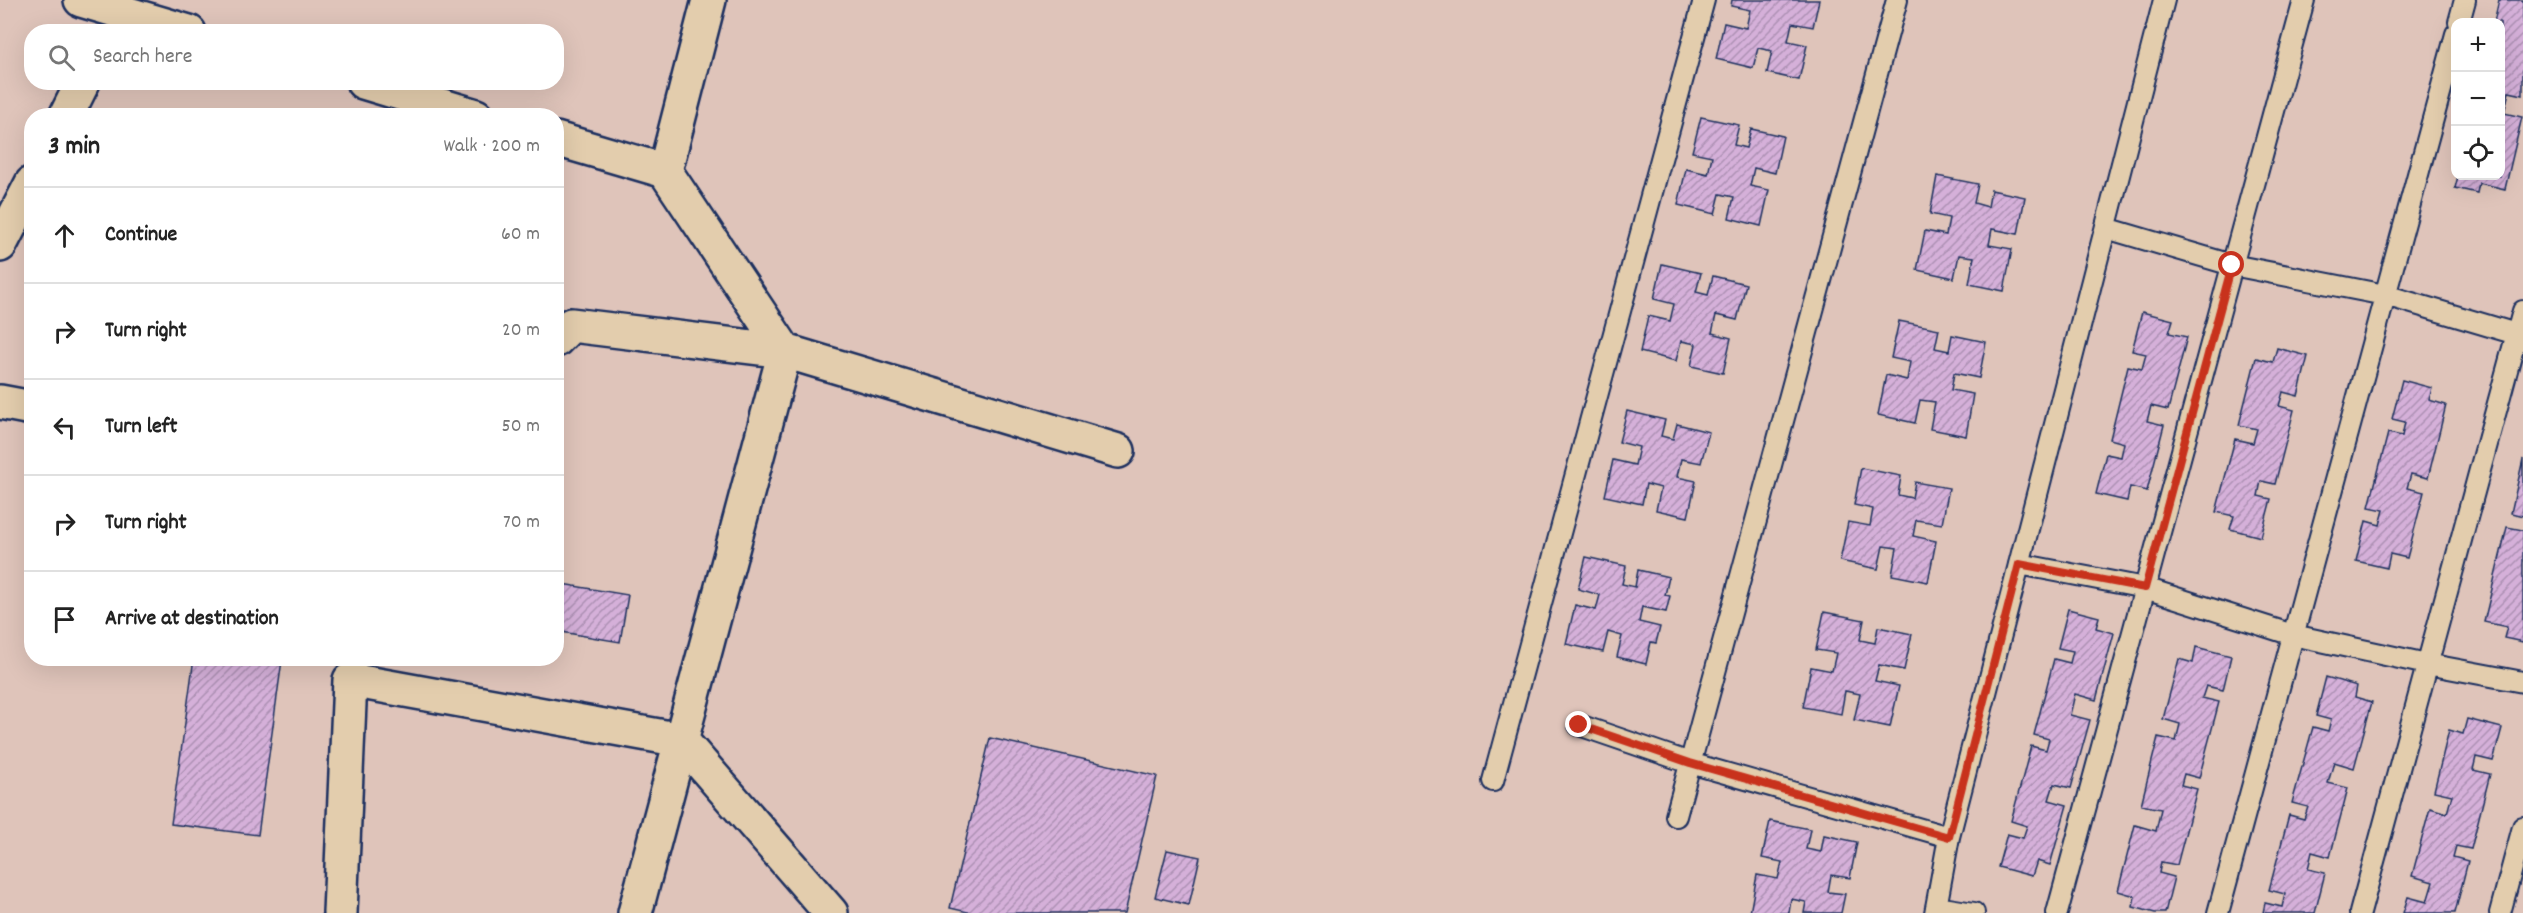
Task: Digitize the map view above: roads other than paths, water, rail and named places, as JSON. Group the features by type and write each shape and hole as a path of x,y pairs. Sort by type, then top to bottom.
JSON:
{"street":[{"path":"81,0 114,21 134,24"},
{"path":"665,171 709,0"},
{"path":"70,108 79,90"},
{"path":"390,90 449,108"},
{"path":"564,141 665,171 785,351 635,913"},
{"path":"0,245 24,198"},
{"path":"564,332 572,325 785,351 1118,451"},
{"path":"0,402 24,406"},
{"path":"340,913 350,680 681,740 831,913"}],"lane":[{"path":"1493,781 1704,0"},
{"path":"1676,816 1896,0"},
{"path":"1974,913 1936,910 1949,837 2164,0"},
{"path":"2057,913 2304,0"},
{"path":"2460,18 2465,0"},
{"path":"2218,913 2451,52"},
{"path":"2106,228 2232,265 2385,295 2520,335"},
{"path":"2360,913 2427,664 2520,335 2523,311"},
{"path":"2019,564 2145,588 2293,635 2523,682"},
{"path":"1579,725 1690,763 1949,837"},
{"path":"2500,913 2523,827"}]}
